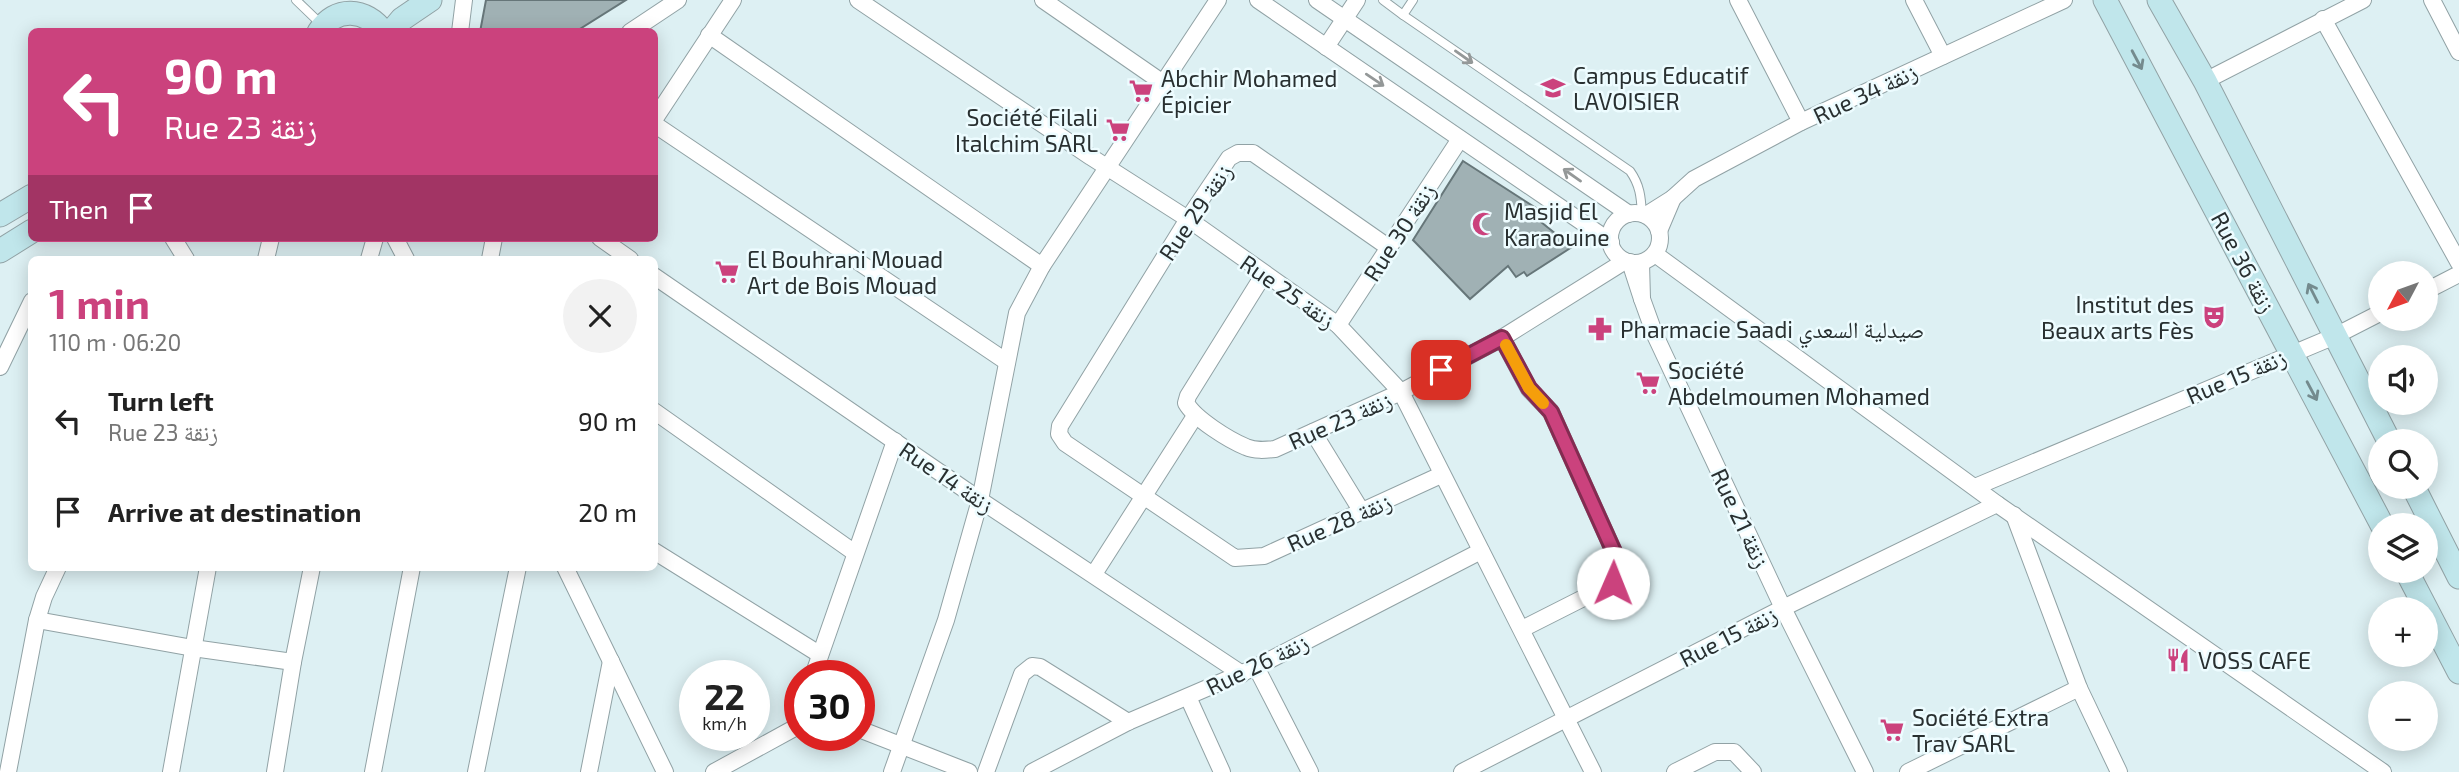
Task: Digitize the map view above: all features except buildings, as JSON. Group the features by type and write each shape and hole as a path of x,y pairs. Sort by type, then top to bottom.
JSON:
{"street":[{"path":"320,28 343,8 380,0"},
{"path":"394,28 402,19 430,0"},
{"path":"460,28 464,0"},
{"path":"636,28 678,0"},
{"path":"658,116 733,0"},
{"name":"Rue 25 زنقة","path":"858,0 1188,219 1338,326 1401,392 1593,772"},
{"path":"1043,0 1163,83"},
{"path":"892,772 946,620 980,500 997,425 1017,313 1042,266 1217,0"},
{"path":"1258,0 1611,242 1618,257 1638,260 1975,487 2384,772"},
{"path":"1317,0 1655,223 1659,230"},
{"path":"1326,47 1357,0"},
{"path":"1738,0 1801,122"},
{"path":"1914,0 1943,56"},
{"name":"Rue 34 زنقة","path":"1639,214 1673,198 1694,179 1801,122 2064,0"},
{"name":"Rue 36 زنقة","path":"2105,0 2376,513"},
{"name":"Rue 36 زنقة","path":"2159,0 2205,82 2383,429"},
{"path":"2205,82 2363,0"},
{"path":"2432,0 2459,52"},
{"path":"343,8 364,15 380,28"},
{"path":"2323,19 2459,263"},
{"path":"709,35 1042,266"},
{"path":"658,125 1007,362"},
{"name":"Rue 30 زنقة","path":"1338,326 1460,139"},
{"name":"Rue 29 زنقة","path":"1144,495 1065,443 1059,434 1060,426 1188,219 1229,158 1238,153 1253,153 1388,247"},
{"path":"0,215 28,198"},
{"path":"1638,260 1659,247 1659,230 1673,198"},
{"path":"1611,242 1613,226 1619,220 1639,214"},
{"path":"0,250 28,233"},
{"path":"606,242 626,256"},
{"name":"Rue 21 زنقة","path":"1638,260 1642,299 1655,335 1783,608 1865,772"},
{"name":"Rue 23 زنقة","path":"1195,416 1247,448 1275,449 1401,392 1638,260"},
{"path":"1094,574 1195,416 1186,403 1188,396 1264,274"},
{"path":"2438,284 2459,274"},
{"name":"Rue 14 زنقة","path":"658,279 980,500 1249,671 1310,772"},
{"path":"0,367 28,309"},
{"name":"Rue 15 زنقة","path":"1975,487 2368,319"},
{"path":"1502,338 1529,388 1551,412 1619,563 1619,574 1613,583 1522,629"},
{"path":"658,414 855,553"},
{"path":"1313,432 1362,512"},
{"path":"817,660 895,441"},
{"name":"Rue 28 زنقة","path":"1144,495 1235,558 1249,558 1264,555 1441,475"},
{"path":"2420,499 2459,577"},
{"name":"Rue 15 زنقة","path":"1462,772 1783,608 1997,504"},
{"path":"2014,515 2080,688 2119,772"},
{"name":"Rue 26 زنقة","path":"1032,772 1128,722 1249,671 1481,551"},
{"path":"658,553 819,654"},
{"path":"8,772 37,620 56,571"},
{"path":"171,772 207,571"},
{"path":"275,772 311,571"},
{"path":"373,772 411,571"},
{"path":"476,772 517,571"},
{"path":"567,571 665,772"},
{"path":"2413,583 2459,673"},
{"path":"37,620 193,648 293,662"},
{"path":"589,772 611,661"},
{"path":"986,772 1022,674 1032,666 1040,667 1128,722"},
{"path":"1908,772 2080,688"},
{"path":"1188,697 1222,772"},
{"path":"714,772 784,732"},
{"path":"875,735 969,772"},
{"path":"1675,772 1714,752 1734,752 1753,772"}],"lane":[{"path":"296,0 318,28"},
{"path":"1383,0 1630,171 1637,180 1641,194 1639,214"},
{"path":"1403,15 1413,0"}],"slow traffic":[{"path":"1506,345 1529,388 1543,403"}],"place":[{"name":"Campus Educatif LAVOISIER","path":"1553,88"},
{"name":"Abchir Mohamed Épicier","path":"1141,91"},
{"name":"Société Filali Italchim SARL","path":"1118,130"},
{"name":"Masjid El Karaouine","path":"1484,224"},
{"name":"El Bouhrani Mouad Art de Bois Mouad","path":"727,272"},
{"name":"Institut des Beaux arts Fès","path":"2214,317"},
{"name":"Pharmacie Saadi صيدلية السعدي","path":"1600,329"},
{"name":"Société Abdelmoumen Mohamed","path":"1648,383"},
{"name":"VOSS CAFE","path":"2178,660"},
{"name":"Société Extra Trav SARL","path":"1892,730"}],"route":[{"path":"1441,370 1502,338 1529,388 1551,412 1619,563 1619,574 1613,583"}]}
